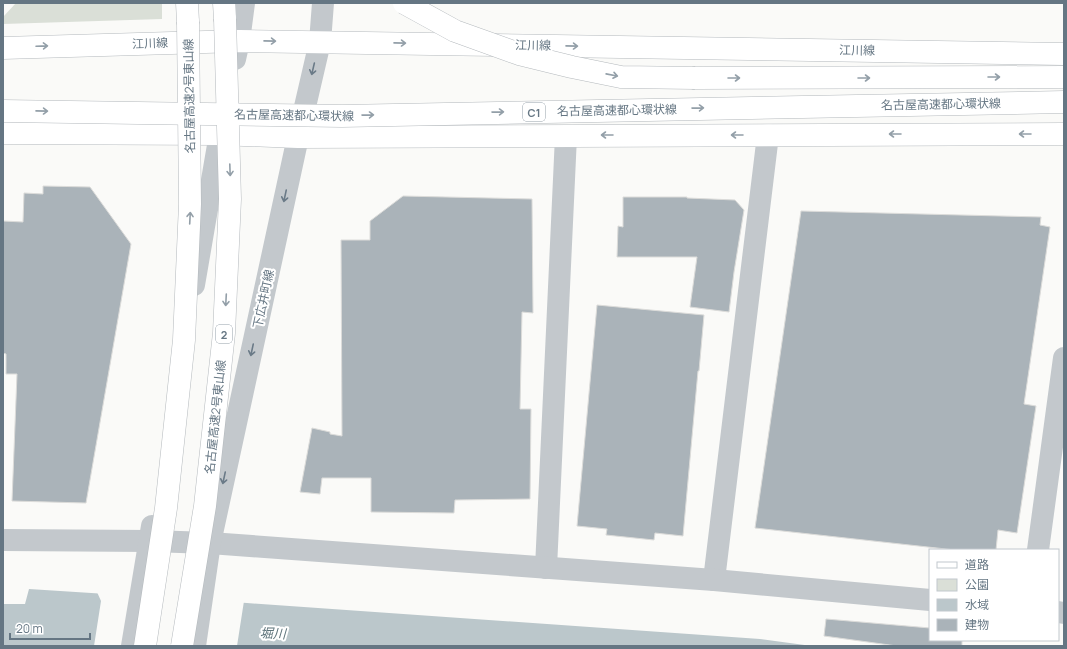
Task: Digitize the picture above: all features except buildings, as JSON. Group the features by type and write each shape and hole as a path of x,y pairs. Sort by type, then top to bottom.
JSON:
{"main road":[{"path":"404,3 455,31 519,54 621,77 1064,77"},
{"name":"名古屋高速2号東山線","path":"182,646 205,506 224,333 230,199 224,11"},
{"name":"名古屋高速2号東山線","path":"145,646 166,508 184,340 190,204 188,13"},
{"name":"江川線","path":"3,48 239,40 1064,54"},
{"name":"名古屋高速都心環状線","path":"3,111 342,116 1064,102"},
{"path":"3,133 219,134 298,137 1064,134"}],"street":[{"path":"132,646 219,134 239,40 244,3"},
{"name":"下広井町線","path":"195,646 210,543 320,42 323,3"},
{"path":"714,580 768,135"},
{"path":"546,568 566,136"},
{"path":"1038,549 1061,407 1064,358"},
{"path":"3,540 150,540 210,543 714,580 929,600"}],"green space":[{"path":"16,3 162,3 162,19 3,24 3,17"}],"water":[{"name":"堀川","path":"29,589 760,639 812,646 3,646 3,604 25,604"}],"pier":[{"path":"97,592 244,601 237,646 94,646 101,601"}]}
